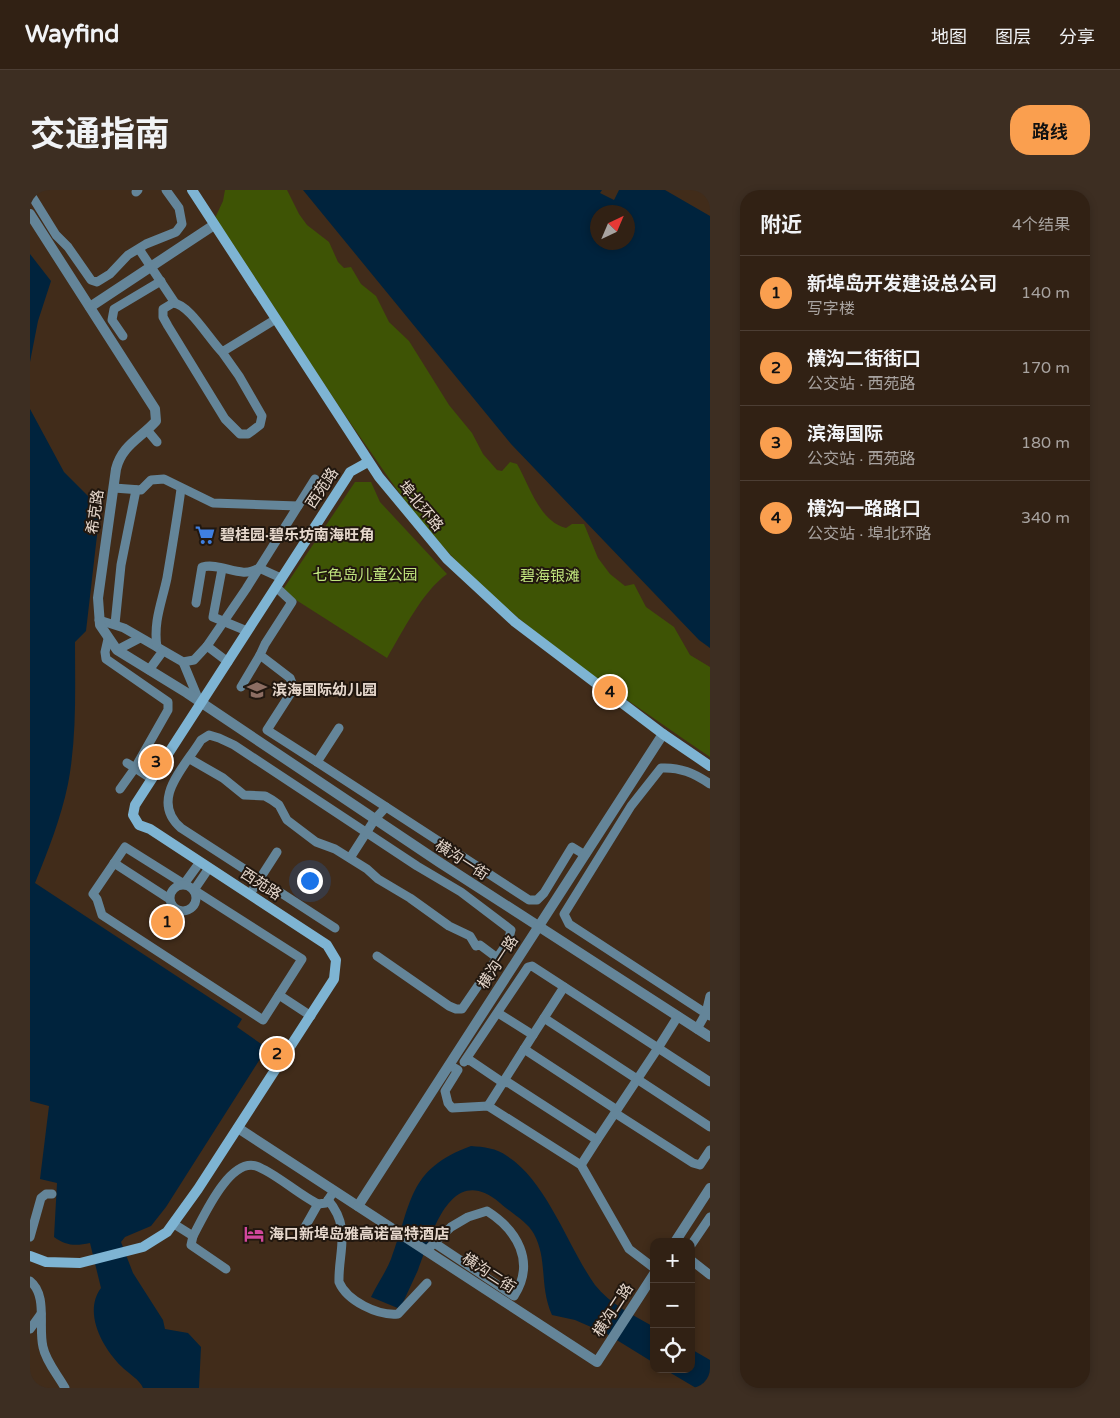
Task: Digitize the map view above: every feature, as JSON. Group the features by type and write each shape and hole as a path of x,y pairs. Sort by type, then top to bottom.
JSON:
{"main road":[{"name":"埠北环路","path":"192,190 368,462 392,495 447,559 491,601 545,646 663,734 710,766"},
{"name":"西苑路","path":"30,1256 46,1262 80,1263 128,1252 159,1239 174,1224 238,1128 335,975 337,965 332,950 320,940 135,820 133,815 135,805 350,472 368,462"}],"street":[{"path":"30,193 56,235 68,247 91,280 97,282 110,274 122,260 139,249 176,232 182,224 179,208 166,190"},
{"path":"30,214 154,409 156,421 147,430 157,442"},
{"path":"123,336 112,320 114,308 158,274 214,225"},
{"path":"139,249 158,274 175,303 186,308 245,384 262,416 260,425 248,434 240,434 225,419 163,317 163,309 175,303"},
{"path":"90,307 158,274"},
{"path":"222,352 276,319"},
{"name":"希克路","path":"147,430 132,441 121,455 114,488 98,598 99,620 108,639 117,650 200,704"},
{"path":"114,488 141,490 152,480 164,479 181,489 213,503 298,506"},
{"path":"183,662 194,660 207,646 259,568 314,479"},
{"path":"149,670 160,649 155,632 156,619 167,577 181,489"},
{"path":"115,624 119,604 120,565 136,490"},
{"path":"103,565 120,565"},
{"path":"196,602 202,567 222,568 248,574 259,568"},
{"path":"222,568 213,617 248,631"},
{"path":"241,687 265,644 292,602 279,582 259,568"},
{"path":"99,620 115,624 183,662 200,704"},
{"path":"117,650 140,638"},
{"path":"108,639 104,652 106,659 168,702 168,710 131,766 120,789"},
{"path":"207,646 228,662"},
{"path":"260,655 290,678 294,688 267,730 529,900 537,900 544,893 572,847 585,855"},
{"name":"横沟一街","path":"200,704 710,1037"},
{"path":"317,762 339,728"},
{"name":"横沟一路","path":"358,1206 453,1068 539,927 663,734"},
{"path":"335,928 181,828 170,817 167,804 169,791 201,740 209,736 220,738 507,924 511,930 511,935 462,1009 456,1010 377,956"},
{"path":"190,759 223,778 244,795 265,796 272,800 279,805 287,820 316,842 350,858 449,926 470,936 476,946 480,945 496,957"},
{"path":"131,766 152,779"},
{"path":"708,1014 565,919 566,909 585,878 631,806 661,768 675,767 698,776 710,784"},
{"path":"350,858 375,819 386,807"},
{"path":"125,847 184,884 302,960 263,1020 102,915 97,899 93,894 125,847"},
{"path":"250,894 277,852"},
{"path":"168,898 176,888 184,884 200,862"},
{"path":"114,863 168,898 169,902 177,910 186,913 195,902 194,890 209,868"},
{"path":"575,871 585,878"},
{"path":"650,1265 629,1249 581,1165 488,1106 452,1108 448,1103 445,1090 453,1068 466,1060 528,967 532,966 710,1082"},
{"path":"488,1106 564,987"},
{"path":"279,995 310,1016"},
{"path":"697,1029 708,1014 710,996"},
{"path":"498,1013 533,1035"},
{"path":"581,1165 678,1016"},
{"path":"544,1018 710,1127"},
{"path":"524,1049 693,1163 700,1165 710,1150"},
{"path":"466,1060 471,1061 502,1082 509,1083 597,1140"},
{"name":"横沟二街","path":"238,1128 331,1196 358,1206 426,1251 490,1286 597,1362"},
{"path":"226,1269 191,1245 193,1236 222,1186 231,1175 244,1167 256,1166 318,1204 323,1205 331,1196"},
{"path":"678,1238 710,1188"},
{"path":"31,1231 41,1198 46,1194 52,1194"},
{"path":"331,1196 343,1232 339,1282 350,1297 370,1309 392,1315 398,1314 427,1283"},
{"path":"301,1234 318,1204"},
{"path":"426,1251 436,1244 451,1228 468,1217 487,1210 505,1222 517,1239 523,1266 522,1283 514,1296 490,1286 436,1244"},
{"path":"695,1239 710,1217"},
{"path":"174,1224 193,1236"},
{"path":"695,1263 710,1275"},
{"name":"横沟二路","path":"597,1362 650,1280"},
{"path":"30,1281 37,1286 42,1347 66,1388"},
{"path":"30,1329 40,1314"}],"green space":[{"name":"碧海银滩","path":"225,190 287,190 307,225 329,242 338,262 344,268 351,267 361,284 376,296 389,322 409,341 449,405 472,433 483,454 497,470 502,471 510,462 517,464 536,502 549,518 566,528 572,524 584,524 598,558 610,574 625,586 634,584 646,607 674,627 690,655 710,667 710,757 602,682 531,629 466,570 436,539 402,496 350,422 215,218 223,201"},
{"name":"七色岛儿童公园","path":"355,482 371,482 380,502 447,574 421,601 387,658 282,591"}],"water":[{"path":"303,190 602,190 600,193 614,200 619,190 665,190 710,216 710,648 699,640 511,444"},
{"path":"30,254 51,281 38,321 30,362"},
{"path":"30,409 64,472 93,501 99,518 86,631 75,642 74,731 68,784 58,822 35,883 242,1019 237,1027 267,1048 166,1207 151,1226 125,1237 121,1242 133,1273 163,1320 165,1329 188,1333 201,1347 199,1388 143,1388 137,1379 121,1366 107,1349 94,1318 96,1297 101,1288 90,1243 71,1244 54,1237 57,1183 40,1179 49,1106 30,1101"},
{"path":"471,1146 490,1148 503,1153 521,1167 534,1181 545,1198 595,1285 615,1303 650,1325 650,1361 607,1334 575,1320 552,1315 546,1294 541,1254 534,1234 528,1225 483,1192 468,1191 456,1197 445,1208 436,1223 418,1270 400,1309 371,1297 389,1264 415,1191 423,1177 434,1166 450,1155"},
{"path":"695,1351 710,1360 710,1388 696,1388 671,1373 695,1373"}],"place":[{"name":"碧桂园·碧乐坊南海旺角","path":"205,535"},
{"name":"滨海国际幼儿园","path":"257,690"},
{"name":"横沟一路路口","path":"610,692"},
{"name":"滨海国际","path":"156,762"},
{"name":"新埠岛开发建设总公司","path":"167,922"},
{"name":"横沟二街街口","path":"277,1054"},
{"name":"海口新埠岛雅高诺富特酒店","path":"254,1234"}]}
